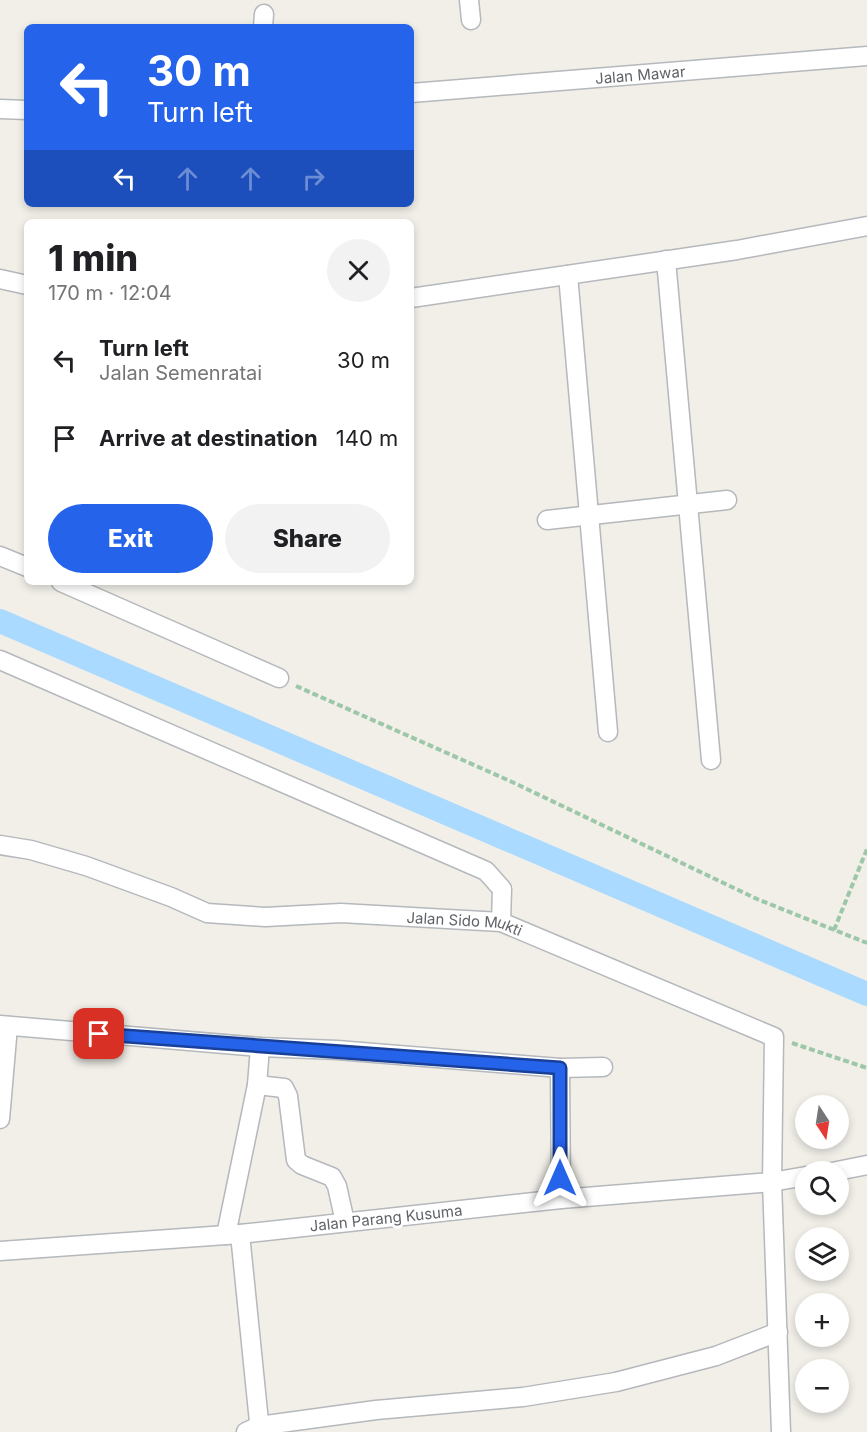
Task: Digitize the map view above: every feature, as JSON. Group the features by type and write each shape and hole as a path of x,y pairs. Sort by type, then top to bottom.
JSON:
{"street":[{"path":"469,0 471,20"},
{"name":"Jalan Mawar","path":"414,93 867,56"},
{"path":"0,109 24,110"},
{"path":"414,297 666,260 867,226"},
{"path":"666,260 711,760"},
{"path":"568,275 608,732"},
{"path":"0,279 24,284"},
{"path":"548,520 727,500"},
{"path":"0,556 24,566"},
{"path":"68,585 279,678"},
{"path":"0,660 486,871 502,889 501,922"},
{"name":"Jalan Sido Mukti","path":"0,845 31,850 86,866 171,897 207,913 265,917 341,913 501,922 774,1037"},
{"path":"0,1119 4,1025 260,1047 349,1051 560,1068 603,1067"},
{"path":"774,1037 772,1182 781,1432"},
{"path":"260,1047 257,1085 233,1234 255,1430 376,1410 523,1397 616,1382 716,1356 778,1332"},
{"path":"560,1068 561,1199"},
{"path":"257,1085 284,1088 288,1096 296,1160 302,1166 332,1177 337,1186 345,1222"},
{"path":"849,1169 867,1165"},
{"name":"Jalan Parang Kusuma","path":"0,1251 233,1234 561,1199 772,1182 795,1178"}],"path":[{"path":"279,678 510,781 757,898 867,943"},
{"path":"834,930 867,849"},
{"path":"774,1037 867,1068"}],"waterway":[{"path":"0,621 867,994"}],"route":[{"path":"99,1034 560,1068 560,1178"}]}
